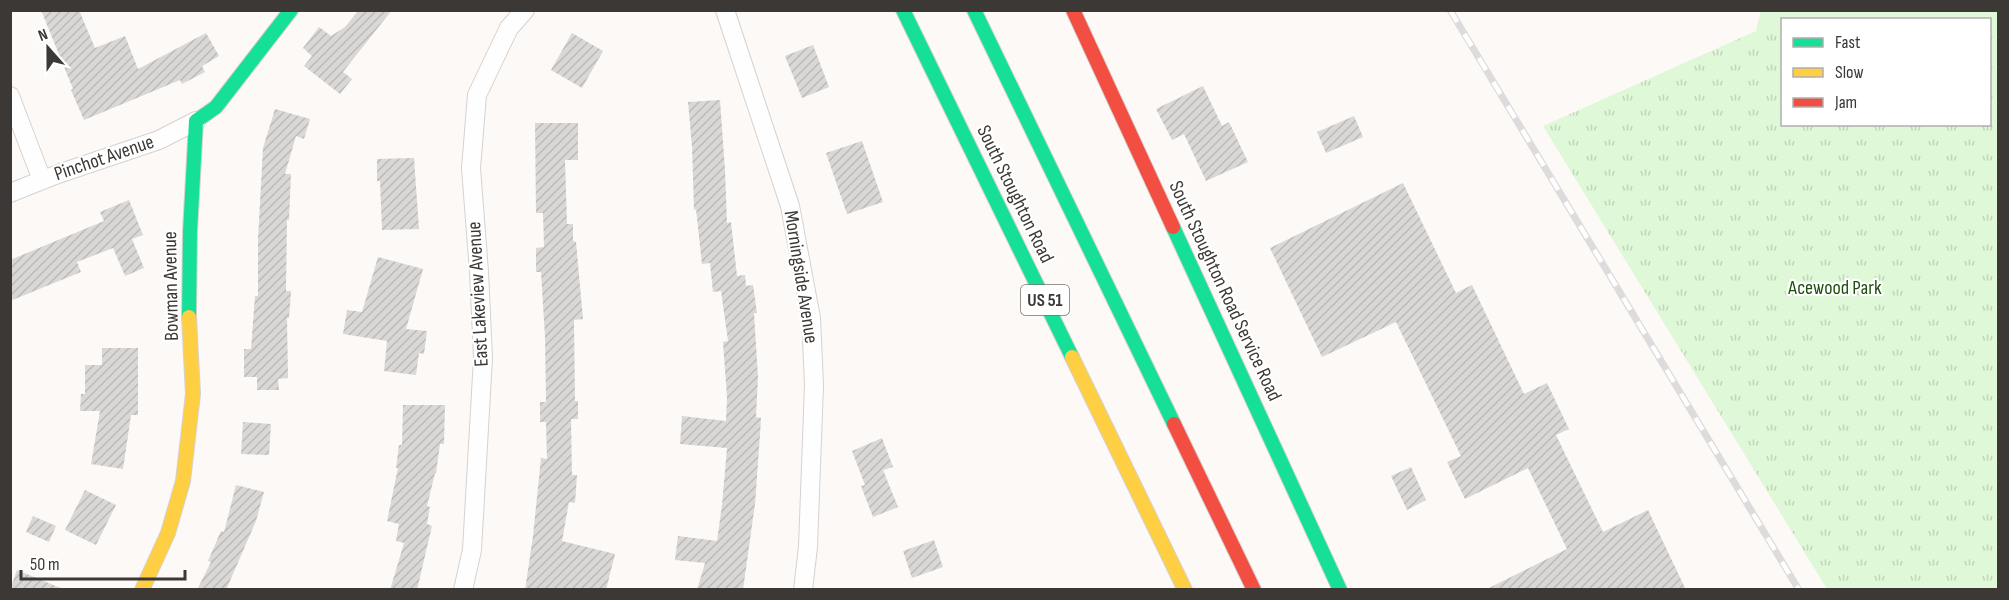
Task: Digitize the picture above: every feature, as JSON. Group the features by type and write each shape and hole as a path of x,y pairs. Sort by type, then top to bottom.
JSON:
{"main road":[{"path":"196,121 216,107 291,10"},
{"name":"South Stoughton Road","path":"903,10 1185,590"},
{"path":"974,10 1254,590"},
{"name":"South Stoughton Road Service Road","path":"1073,10 1340,590"},
{"name":"Bowman Avenue","path":"142,590 168,533 183,481 193,394 189,311 190,232 196,121"}],"street":[{"name":"East Lakeview Avenue","path":"463,590 472,550 483,358 471,168 477,95 509,28 525,10"},
{"name":"Morningside Avenue","path":"725,10 790,206 811,318 814,385 808,547 803,590"},
{"path":"10,96 42,180"},
{"name":"Pinchot Avenue","path":"10,193 159,140 196,121"}],"green space":[{"name":"Acewood Park","path":"1761,11 1998,11 1998,589 1827,589 1543,126 1756,31"}],"building":[{"path":"41,10 79,10 95,48 125,36 138,69 206,33 219,56 202,66 205,72 182,84 180,80 84,120"},
{"path":"359,10 392,10 343,72 352,79 340,94 304,66 312,56 303,48 319,27 331,36 345,27"},
{"path":"572,33 603,51 582,88 551,70"},
{"path":"813,45 829,87 802,98 785,56"},
{"path":"1203,86 1222,126 1229,122 1248,162 1206,181 1184,134 1172,140 1156,109"},
{"path":"720,100 727,223 731,222 737,276 745,275 746,286 753,285 757,313 754,313 758,377 756,417 761,418 755,504 743,590 697,590 705,563 675,560 678,536 717,541 727,448 680,444 682,416 726,421 727,398 723,342 728,341 721,291 713,292 710,263 702,264 696,209 694,210 688,102"},
{"path":"275,109 310,119 304,139 296,136 285,174 291,174 289,220 287,220 286,291 291,291 289,318 287,318 288,378 278,379 279,390 257,390 257,377 244,377 244,349 251,349 255,296 258,296 258,239 263,148"},
{"path":"1354,116 1363,137 1326,153 1317,132"},
{"path":"535,123 578,123 578,160 565,160 567,224 573,224 583,319 574,320 575,401 578,401 578,419 571,419 572,475 577,475 575,503 569,502 562,541 615,554 606,590 525,590 541,458 547,459 546,422 540,422 540,402 546,402 545,337 541,272 536,272 536,248 544,247 543,213 536,213"},
{"path":"862,141 883,202 847,214 826,153"},
{"path":"414,158 419,229 382,230 377,159"},
{"path":"1403,183 1456,293 1472,285 1524,394 1547,383 1569,429 1556,435 1603,532 1648,510 1686,590 1485,590 1567,549 1528,468 1465,499 1447,462 1461,456 1396,322 1322,357 1270,248"},
{"path":"129,200 143,235 132,239 144,268 125,276 113,248 77,262 81,272 10,301 10,260 104,221 100,212"},
{"path":"378,257 423,269 406,329 427,331 424,354 419,353 416,375 384,371 387,341 343,334 347,310 362,312"},
{"path":"102,348 138,348 138,415 131,415 123,469 91,464 100,411 80,411 81,394 85,394 85,365 102,365"},
{"path":"403,405 445,405 444,444 440,444 436,473 427,506 430,507 427,524 432,526 417,590 390,590 404,543 396,541 399,524 387,521 398,468 396,468 399,445 402,445"},
{"path":"243,422 271,424 269,455 241,454"},
{"path":"882,438 893,467 883,470 898,507 873,517 861,486 865,485 852,451"},
{"path":"1411,467 1426,500 1407,510 1391,476"},
{"path":"236,485 264,492 256,521 226,590 197,590 211,562 208,561 221,531 224,532"},
{"path":"85,490 116,505 96,545 65,530"},
{"path":"33,516 56,526 49,542 26,532"},
{"path":"934,540 943,567 912,578 903,551"},
{"path":"17,570 63,589 63,590 10,590"}],"railway":[{"path":"1450,10 1799,590"}],"traffic: fast":[{"path":"189,317 190,232 196,121 216,107 291,10"},
{"path":"903,10 1072,357"},
{"path":"974,10 1174,424"},
{"path":"1173,227 1340,590"}],"traffic: slow":[{"path":"142,590 168,533 183,481 193,394 189,317"},
{"path":"1072,357 1185,590"}],"traffic: jam":[{"path":"1073,10 1173,227"},
{"path":"1174,424 1254,590"}]}
